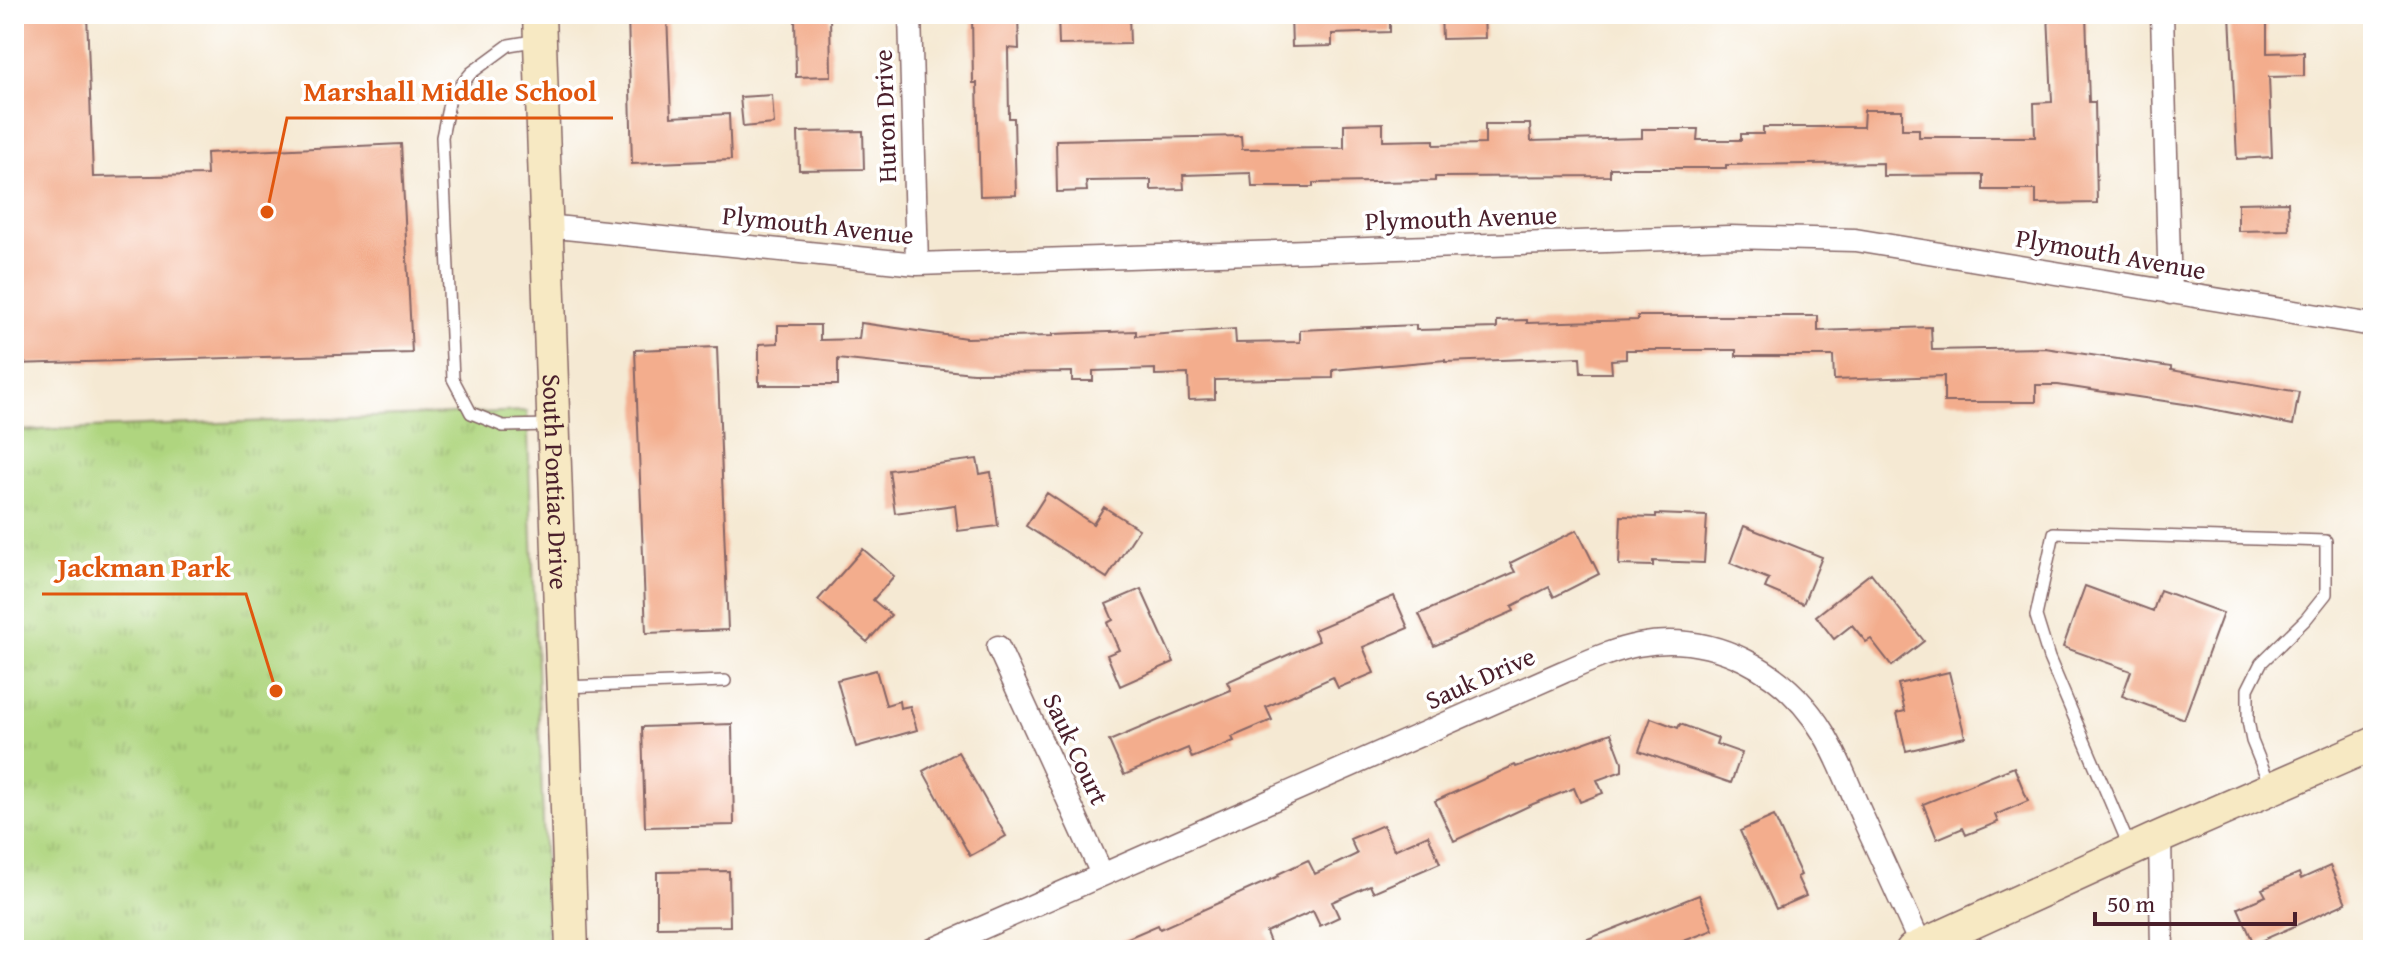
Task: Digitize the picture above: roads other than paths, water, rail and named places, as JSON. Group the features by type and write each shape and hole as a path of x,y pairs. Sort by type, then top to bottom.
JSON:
{"street":[{"name":"Huron Drive","path":"910,14 917,264"},
{"path":"2162,14 2170,293"},
{"name":"South Pontiac Drive","path":"539,27 572,950"},
{"name":"Plymouth Avenue","path":"546,226 917,264 1713,237 1855,240 2373,325"},
{"name":"Sauk Drive","path":"932,950 1614,651 1637,645 1680,642 1700,644 1748,661 1774,677 1801,702 1825,735 1916,948"},
{"name":"Sauk Court","path":"998,647 1102,874"},
{"path":"1916,948 2373,744"},
{"path":"2160,837 2162,950"}],"lane":[{"path":"539,27 471,73 450,98 442,137 453,379 471,413 503,426 553,424"},
{"path":"2131,850 2049,658 2036,616 2054,533 2326,541 2326,594 2306,619 2261,663 2248,689 2248,721 2252,741 2272,788"},
{"path":"563,687 725,681"}],"place":[{"name":"Marshall Middle School","path":"267,212"},
{"name":"Jackman Park","path":"276,691"}]}
